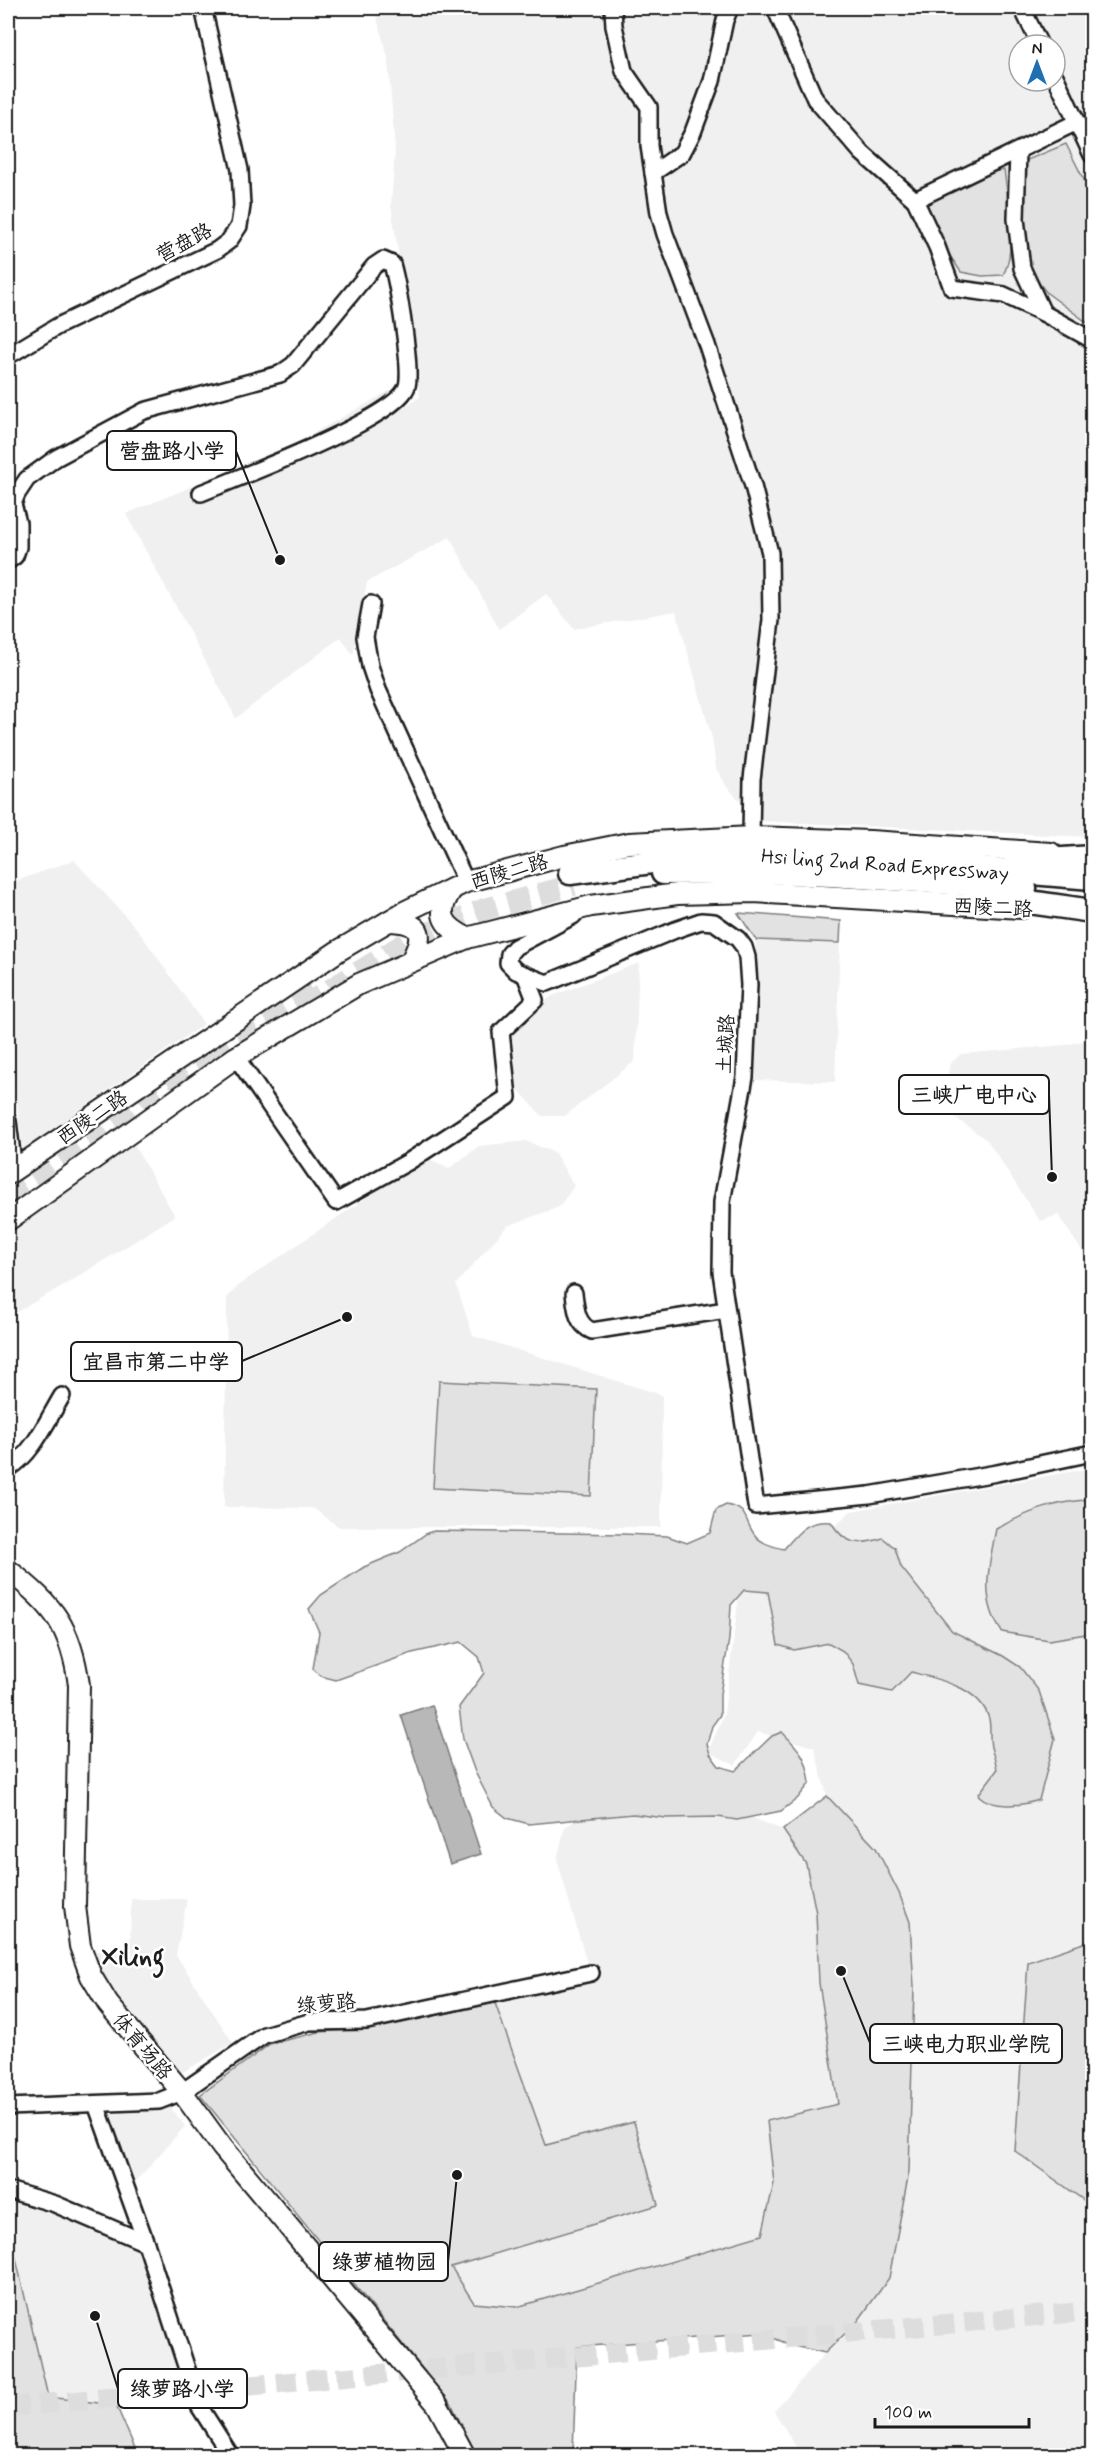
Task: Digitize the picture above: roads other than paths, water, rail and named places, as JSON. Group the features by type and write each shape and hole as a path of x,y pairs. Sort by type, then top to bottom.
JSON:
{"highway":[{"name":"Hsi ling 2nd Road Expressway","path":"1092,878 1049,883 673,872 572,879 703,855 803,854 927,864 1049,883 1092,893"},
{"path":"927,864 1021,862 1092,856"},
{"path":"831,875 1092,911"}],"main road":[{"name":"西陵二路","path":"11,1172 271,994 338,951 389,921 459,885 564,856 629,843 751,837 870,841 1092,856"},
{"path":"459,885 444,900 443,917 450,929 467,938"},
{"name":"西陵二路","path":"8,1220 236,1057 359,984 467,938 591,906 677,894 753,892 1092,911"},
{"path":"389,921 410,922 416,928 419,943 411,961"},
{"name":"体育场路","path":"8,1570 38,1593 66,1630 76,1664 79,1685 75,1906 80,1946 91,1976 108,2004 302,2259 422,2400 443,2430 455,2456"},
{"name":"体育场路","path":"8,1583 36,1606 51,1625 60,1638 66,1659 71,1706 67,1904 73,1947 82,1979 101,2010 178,2094 437,2404 465,2456"}],"street":[{"name":"营盘路","path":"8,356 58,326 217,250 229,241 239,226 242,206 240,170 203,8"},
{"path":"613,8 614,26 624,71 649,107 649,146 665,234 687,287 753,486 770,553 771,620 752,779 751,837"},
{"path":"653,173 682,153 693,132 712,81 725,20 730,8"},
{"path":"775,8 815,99 862,153 915,200 938,247 952,288 1004,295 1092,340"},
{"path":"1022,8 1034,33"},
{"path":"1063,93 1092,155"},
{"path":"915,200 1077,122"},
{"path":"1018,151 1016,219 1022,268 1043,313"},
{"path":"8,561 15,556 18,547 18,522 13,504 27,479 56,458 144,411 280,374 293,365 374,266 383,260 392,264 396,278 408,374 407,388 395,402 350,430 201,493"},
{"path":"371,604 365,637 370,666 459,885"},
{"path":"236,1057 336,1202 408,1162 508,1097 501,1032 535,1000 526,976 516,971 508,963 509,954 523,942 591,906"},
{"name":"土城路","path":"526,976 546,983 701,921 714,922 738,939 744,947 747,957 748,985 745,1077 722,1202 721,1272 756,1506 869,1495 1092,1454"},
{"path":"8,1121 11,1172"},
{"path":"574,1293 579,1321 584,1327 592,1330 726,1310"},
{"path":"8,1469 30,1449 62,1396"},
{"name":"绿萝路","path":"8,2107 159,2101 178,2094 264,2035 309,2022 368,2020 591,1973"},
{"path":"96,2104 146,2243 199,2406 231,2456"},
{"path":"8,2190 55,2204 146,2243"}],"tunnel":[{"path":"302,1007 409,941 485,909 574,885"},
{"path":"207,1051 312,986"},
{"path":"8,1201 230,1050"},
{"path":"8,2407 1092,2311"}],"place":[{"name":"营盘路小学","path":"280,560"},
{"name":"三峡广电中心","path":"1052,1177"},
{"name":"宜昌市第二中学","path":"347,1317"},
{"name":"三峡电力职业学院","path":"841,1971"},
{"name":"绿萝植物园","path":"457,2175"},
{"name":"绿萝路小学","path":"95,2316"}],"district":[{"name":"Xiling","path":"133,1956"}]}
